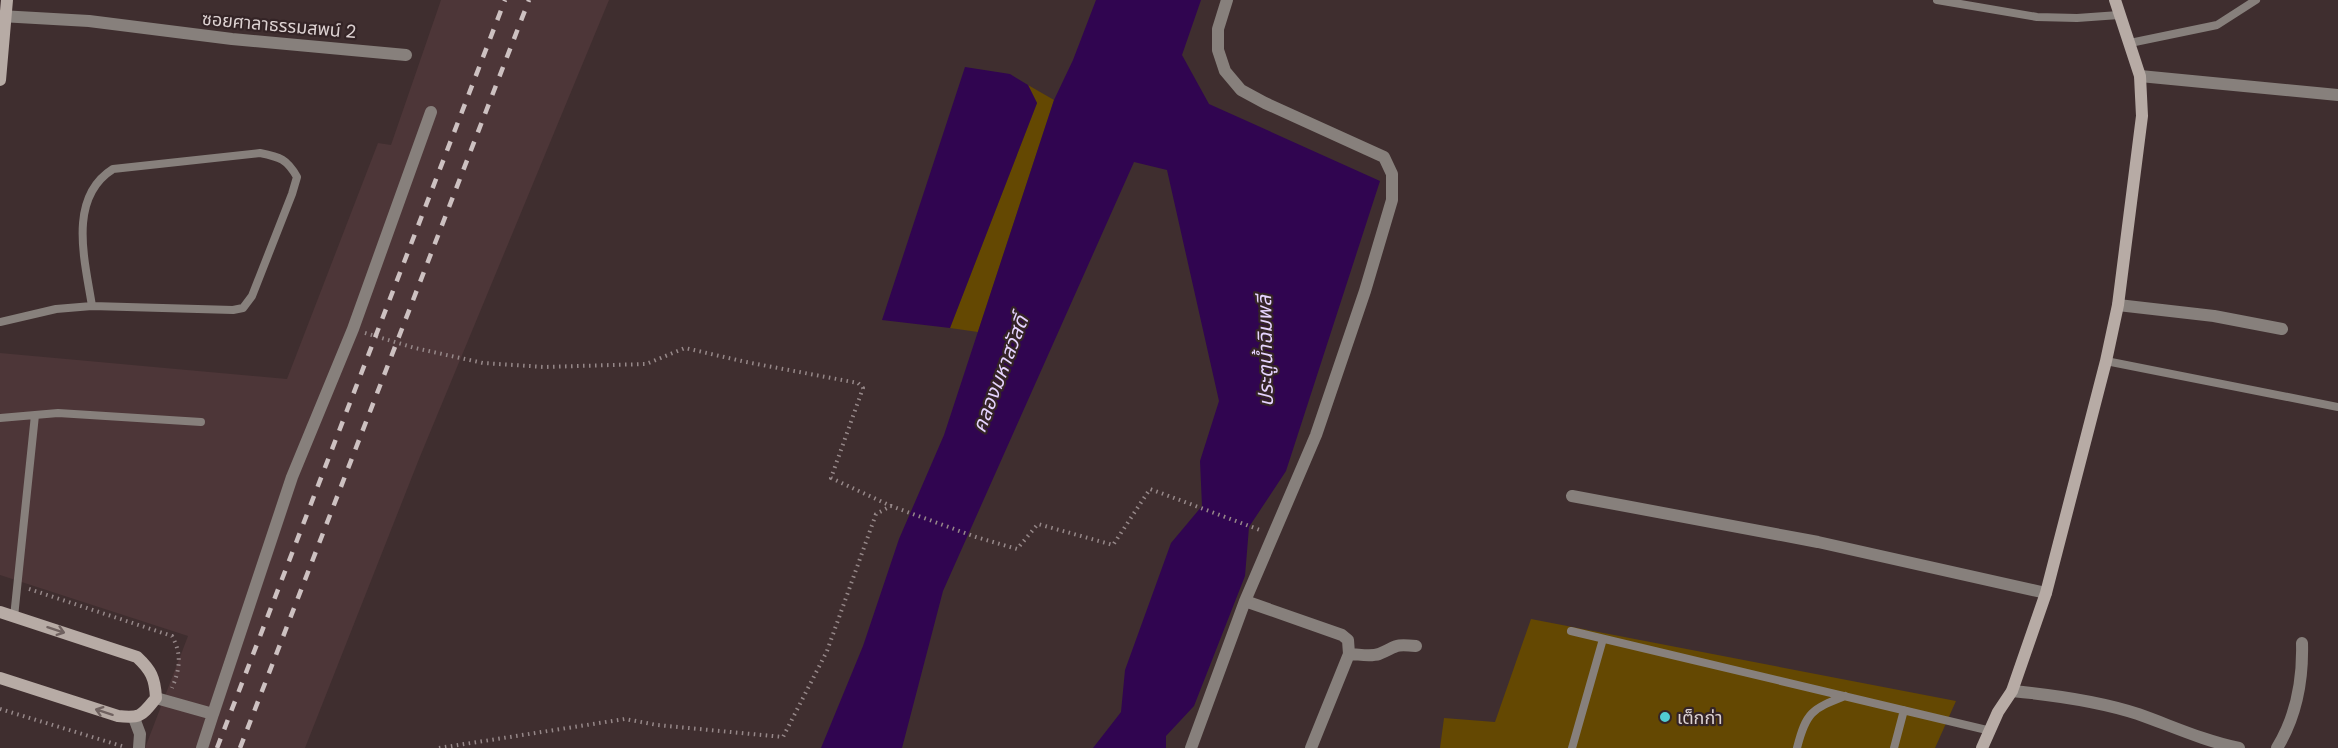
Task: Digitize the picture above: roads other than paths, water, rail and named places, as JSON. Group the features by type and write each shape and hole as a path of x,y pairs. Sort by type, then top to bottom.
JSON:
{"street":[{"path":"0,80 3,16 7,0"},
{"path":"1191,748 1245,600 1316,435 1365,291 1392,200 1392,174 1384,157 1240,90 1225,71 1218,50 1218,29 1227,0"},
{"path":"1982,748 1998,712 2012,691 2046,593 2118,305 2142,117 2140,76 2115,0"},
{"name":"ซอยศาลาธรรมสพน์ 2","path":"3,16 89,21 232,39 406,55"},
{"path":"2140,76 2338,95"},
{"path":"202,748 292,477 353,329 431,112"},
{"path":"2118,305 2214,316 2282,329"},
{"path":"1572,496 1818,542 2046,593"},
{"path":"1245,600 1342,635 1348,640 1349,654 1311,748"},
{"path":"0,612 137,657 150,669 161,699"},
{"path":"2277,748 2286,733 2296,703 2303,659 2302,643"},
{"path":"1349,654 1379,654 1394,645 1416,646"},
{"path":"0,678 118,716 134,718 161,699"},
{"path":"2012,691 2076,698 2136,714 2239,748"},
{"path":"161,699 213,714"},
{"path":"134,718 140,734 139,744"}],"lane":[{"path":"1937,0 2037,17 2077,18 2119,15"},
{"path":"2130,43 2217,25 2256,0"},
{"path":"0,322 56,309 92,306 233,310 243,308 252,296 292,194 297,177 290,164 278,157 260,153 113,169 99,177 88,195 81,240 92,306"},
{"path":"2106,360 2338,407"},
{"path":"0,418 58,413 201,422"},
{"path":"14,616 35,415"},
{"path":"1571,631 1991,731"},
{"path":"1572,748 1603,639"},
{"path":"1797,748 1801,730 1815,708 1846,696"},
{"path":"1894,748 1904,710"}],"water":[{"path":"1096,0 1201,0 1182,55 1209,104 1380,181 1286,471 1249,527 1245,576 1194,706 1166,736 1166,748 1093,748 1121,712 1125,670 1171,543 1202,506 1200,461 1219,401 1167,170 1134,162 943,591 902,748 821,748 863,646 899,539 944,435 1054,100 1073,60"},
{"path":"965,67 1010,74 1028,85 1037,103 950,328 882,320"}],"railway":[{"path":"217,748 505,0"},
{"path":"240,748 529,0"}],"place":[{"name":"เต็กก่า","path":"1665,717"}],"water label":[{"name":"ประตูน้ำฉิมพลี","path":"1265,351"},
{"name":"คลองมหาสวัสดิ์","path":"1000,374"}]}
